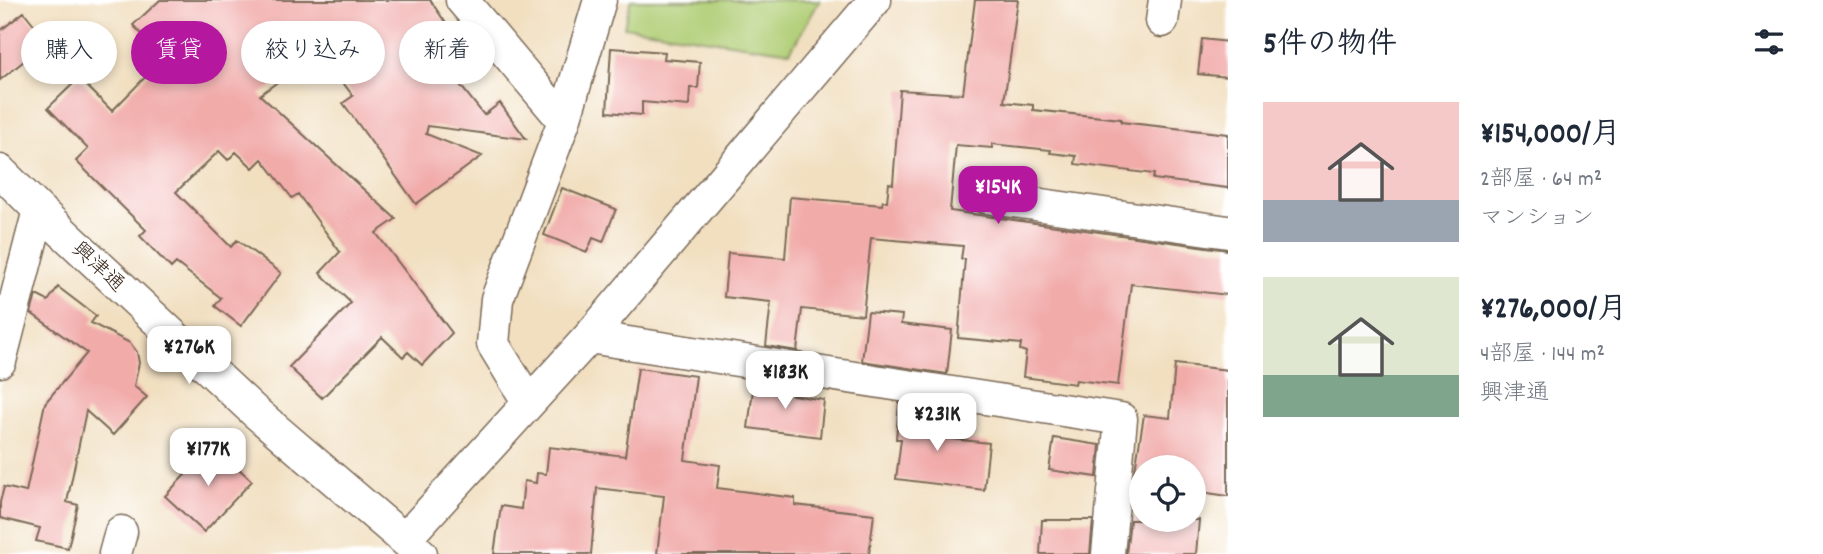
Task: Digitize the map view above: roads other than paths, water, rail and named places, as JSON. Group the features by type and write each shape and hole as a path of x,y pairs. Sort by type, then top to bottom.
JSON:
{"street":[{"path":"462,0 564,121"},
{"path":"529,403 493,344 497,299 564,121 600,0"},
{"path":"413,547 529,403 589,337 875,0"},
{"name":"興津通","path":"0,171 39,211 254,411 413,547"},
{"path":"986,197 1228,232"},
{"path":"0,362 39,211"},
{"path":"589,337 1121,419 1108,554"}]}
